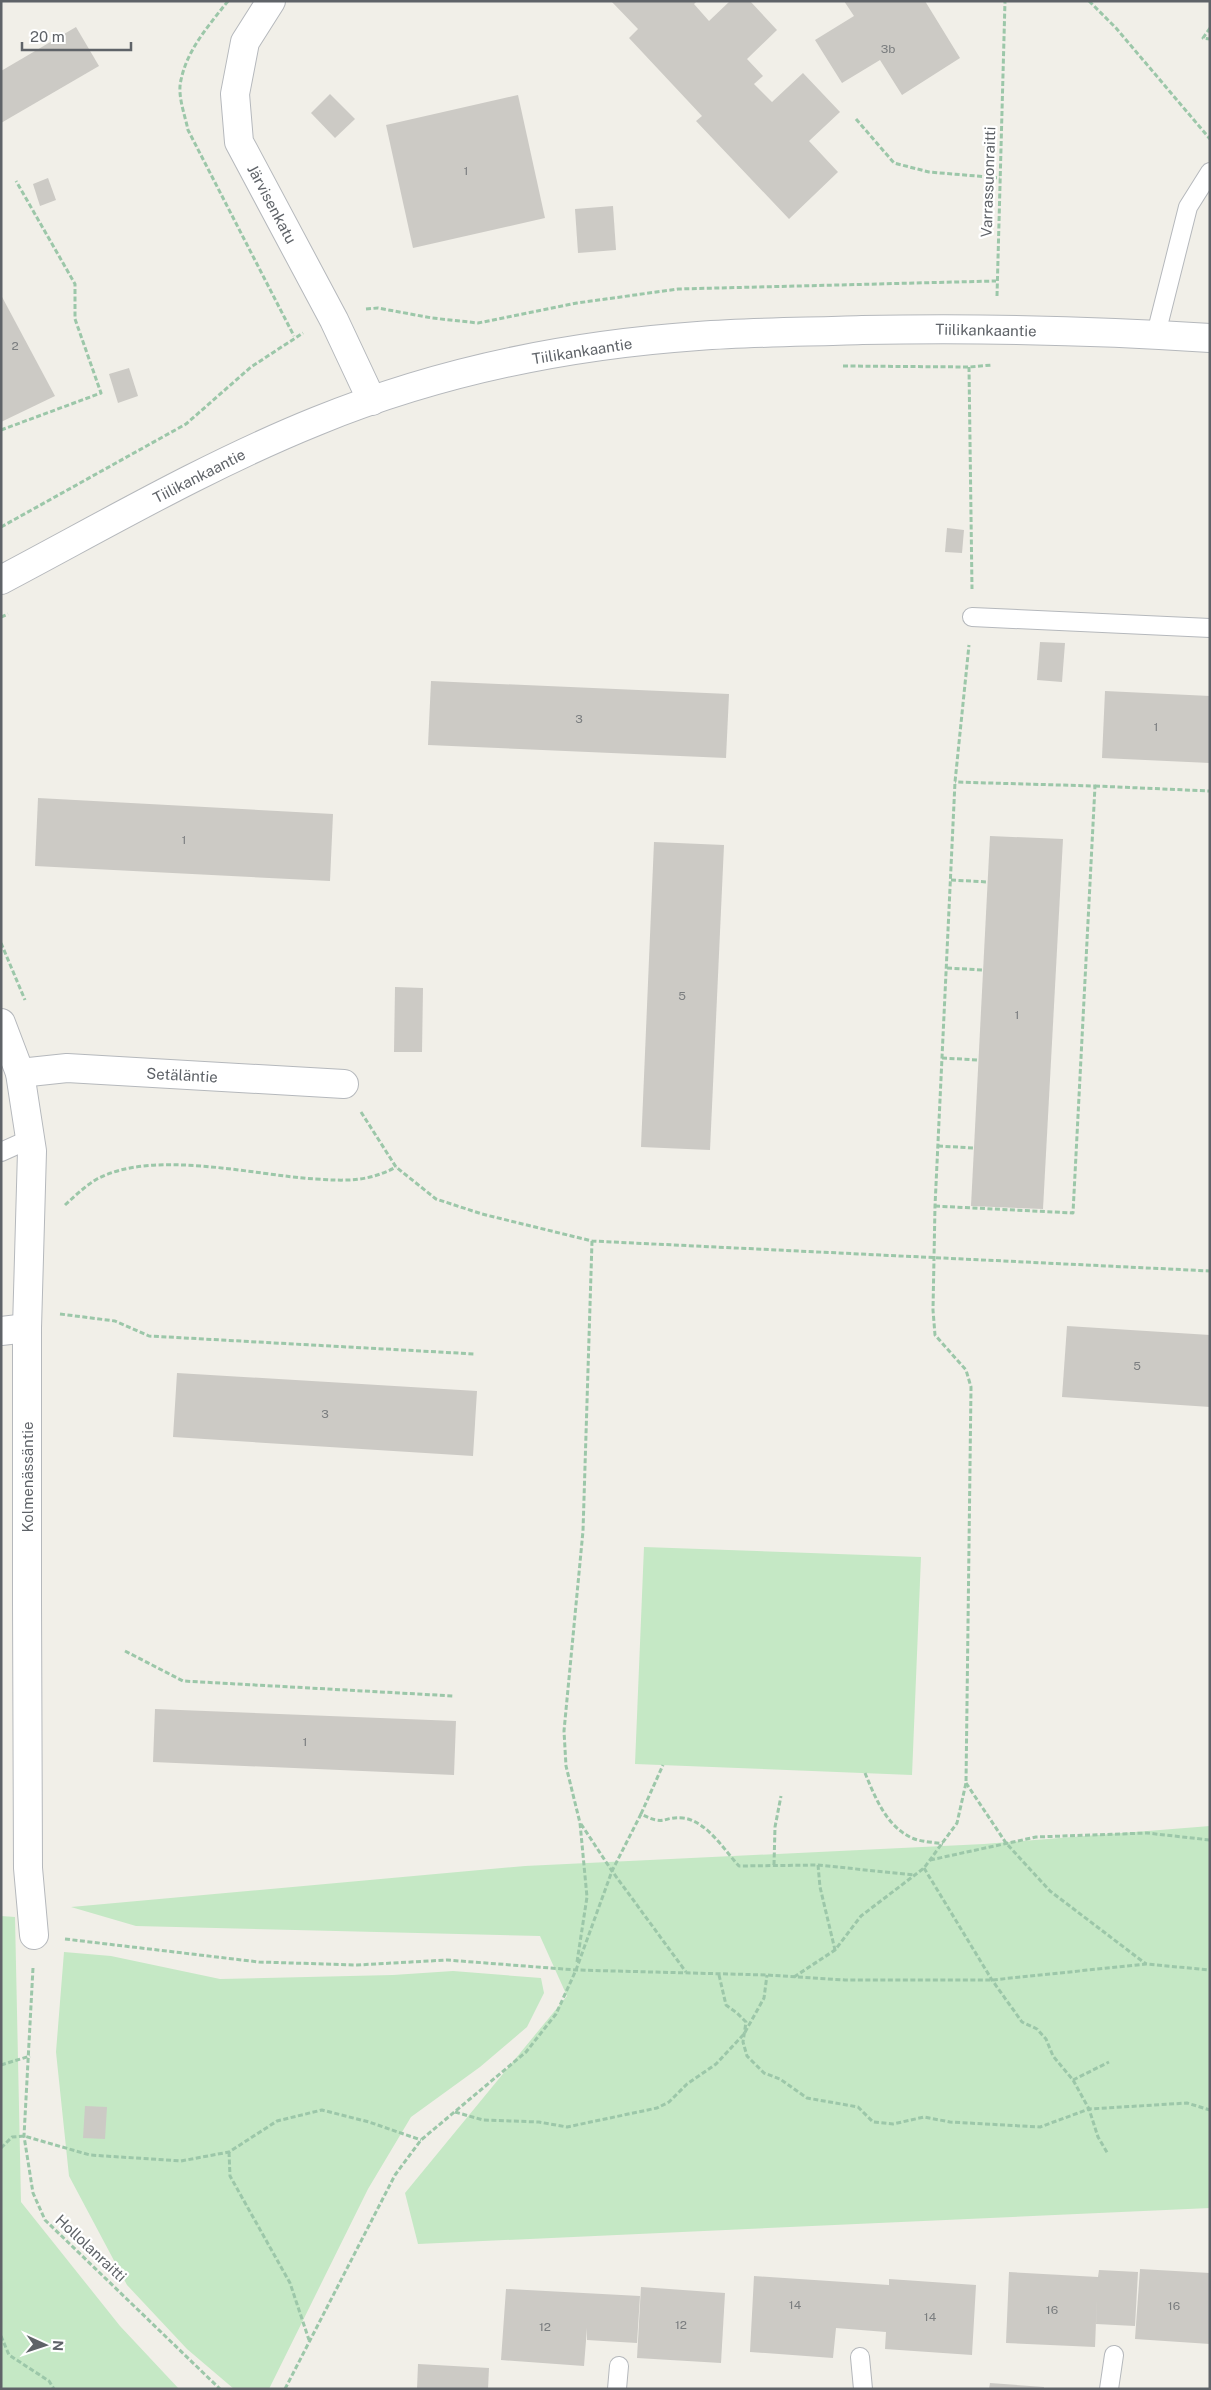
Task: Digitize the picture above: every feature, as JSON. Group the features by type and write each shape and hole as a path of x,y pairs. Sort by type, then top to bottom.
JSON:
{"street":[{"name":"Järvisenkatu","path":"271,1 245,42 235,94 239,142 334,320 372,401"},
{"name":"Tiilikankaantie","path":"1,580 240,455 318,420 427,384 510,363 626,344 697,336 770,333 998,329 1156,334 1210,338"},
{"name":"Kolmenässäntie","path":"1,1023 20,1073 32,1151 14,1330 28,1868 34,1935"},
{"name":"Setäläntie","path":"20,1073 67,1068 344,1084"}],"lane":[{"path":"1156,334 1188,207 1210,172"},
{"path":"972,616 1210,628"},
{"path":"1,1152 30,1138"},
{"path":"1109,2389 1114,2355"},
{"path":"860,2357 863,2389"},
{"path":"617,2389 619,2366"}],"path":[{"name":"Varrassuonraitti","path":"969,367 997,364 996,281 1005,1"},
{"path":"1089,1 1116,28 1210,139"},
{"path":"1210,28 1203,38 1210,39"},
{"path":"856,119 894,163 929,172 1000,178"},
{"path":"1,430 101,393 75,319 75,284 16,180"},
{"path":"794,1977 835,1950 861,1916 924,1868 957,1823 966,1783 971,1387 966,1370 935,1335 933,1256 954,782 972,616 969,367 841,366"},
{"path":"1,617 9,613"},
{"path":"954,782 1210,791"},
{"path":"935,1206 1074,1213 1095,786"},
{"path":"951,880 988,882"},
{"path":"947,968 983,970"},
{"path":"942,1058 978,1060"},
{"path":"344,1084 396,1167 436,1199 482,1214 592,1241 933,1256 1210,1271"},
{"path":"938,1146 974,1148"},
{"path":"62,1208 97,1180 121,1171 150,1166 191,1164 279,1176 326,1179 372,1178 396,1167"},
{"path":"576,1970 587,1897 580,1823 566,1766 564,1731 583,1530 592,1241"},
{"path":"54,1314 115,1320 149,1336 475,1354"},
{"path":"125,1651 183,1681 454,1696"},
{"path":"285,2389 395,2174 422,2140 526,2052 556,2014 576,1970 612,1870 641,1814 663,1765"},
{"path":"865,1773 876,1801 891,1821 912,1838 943,1844"},
{"path":"966,1783 1006,1843 1050,1890 1146,1964"},
{"path":"774,1865 775,1827 781,1796"},
{"path":"641,1814 657,1822 683,1818 706,1828 739,1866 818,1865 915,1875"},
{"path":"580,1823 686,1972"},
{"path":"930,1860 1036,1837 1147,1833 1210,1840"},
{"path":"818,1865 820,1887 835,1950"},
{"path":"924,1868 992,1980 1022,2022 1037,2029 1046,2039 1053,2056 1073,2080 1089,2109 1098,2137 1108,2154"},
{"path":"34,1935 148,1951 259,1962 358,1965 447,1960 576,1970 767,1975 845,1980 992,1980 1146,1964 1210,1970"},
{"name":"Hollolanraitti","path":"34,1935 30,2056 24,2136 33,2193 45,2220 220,2389"},
{"path":"719,1974 726,2005 738,2012 746,2022 743,2042 747,2056 764,2073 780,2079 807,2098 858,2107 873,2122 893,2124 924,2117 950,2122 1040,2127 1089,2109 1187,2103 1210,2110"},
{"path":"454,2112 483,2120 539,2122 567,2127 657,2108 669,2102 687,2084 716,2064 744,2034 764,1998 767,1975"},
{"path":"1,2065 30,2056"},
{"path":"1073,2080 1109,2062"},
{"path":"1,2148 12,2137 24,2136 90,2155 181,2161 229,2152 277,2121 322,2110 369,2122 422,2140"},
{"path":"229,2152 230,2176 290,2283 310,2340"},
{"path":"1,2336 9,2356 49,2381 54,2389"}],"green space":[{"path":"644,1547 921,1557 912,1775 635,1764"},
{"path":"1210,1826 1210,2208 418,2244 405,2193 567,1996 540,1936 136,1926 71,1907 525,1866 984,1844"},
{"path":"1,1916 15,1917 21,2202 120,2326 179,2389 1,2389"},
{"path":"64,1952 111,1956 220,1979 393,1975 453,1971 541,1978 544,1993 527,2027 480,2067 411,2117 368,2189 269,2389 234,2389 187,2349 127,2285 69,2176 56,2052"}],"building":[{"path":"611,1 697,1 694,4 709,21 730,1 750,1 777,30 747,59 763,76 754,84 772,102 803,73 840,112 809,141 838,172 789,219 696,121 702,116 629,38 638,29"},
{"path":"844,1 925,1 960,58 902,95 880,60 842,83 815,40 854,16"},
{"path":"76,27 99,66 1,123 1,71"},
{"path":"330,94 355,119 335,138 311,113"},
{"path":"518,95 545,218 413,248 386,125"},
{"path":"48,178 56,200 40,206 33,184"},
{"path":"613,206 616,250 578,253 575,209"},
{"path":"1,295 55,396 1,422"},
{"path":"129,368 138,396 118,403 109,374"},
{"path":"947,528 964,530 962,553 945,552"},
{"path":"1040,642 1065,643 1062,682 1037,680"},
{"path":"431,681 729,694 726,758 428,745"},
{"path":"1105,691 1210,696 1210,763 1102,758"},
{"path":"38,798 333,814 330,881 35,866"},
{"path":"990,836 1063,839 1043,1209 971,1206"},
{"path":"654,842 724,845 710,1150 641,1147"},
{"path":"395,987 423,988 422,1052 394,1052"},
{"path":"1067,1326 1210,1335 1210,1407 1062,1397"},
{"path":"177,1373 477,1391 473,1456 173,1437"},
{"path":"155,1709 456,1721 454,1775 153,1762"},
{"path":"85,2106 107,2107 105,2139 83,2138"},
{"path":"1140,2269 1210,2273 1210,2344 1135,2339"},
{"path":"1099,2270 1138,2272 1135,2326 1096,2324 1097,2296 1095,2347 1006,2343 1009,2272 1098,2277"},
{"path":"754,2276 889,2285 889,2279 976,2285 972,2355 885,2349 886,2332 836,2328 833,2358 750,2352"},
{"path":"641,2287 725,2293 721,2363 637,2358"},
{"path":"506,2289 640,2296 637,2343 587,2340 587,2328 584,2366 501,2360"},
{"path":"418,2364 489,2368 488,2389 417,2389"},
{"path":"990,2383 1044,2387 1044,2389 989,2389"}]}
